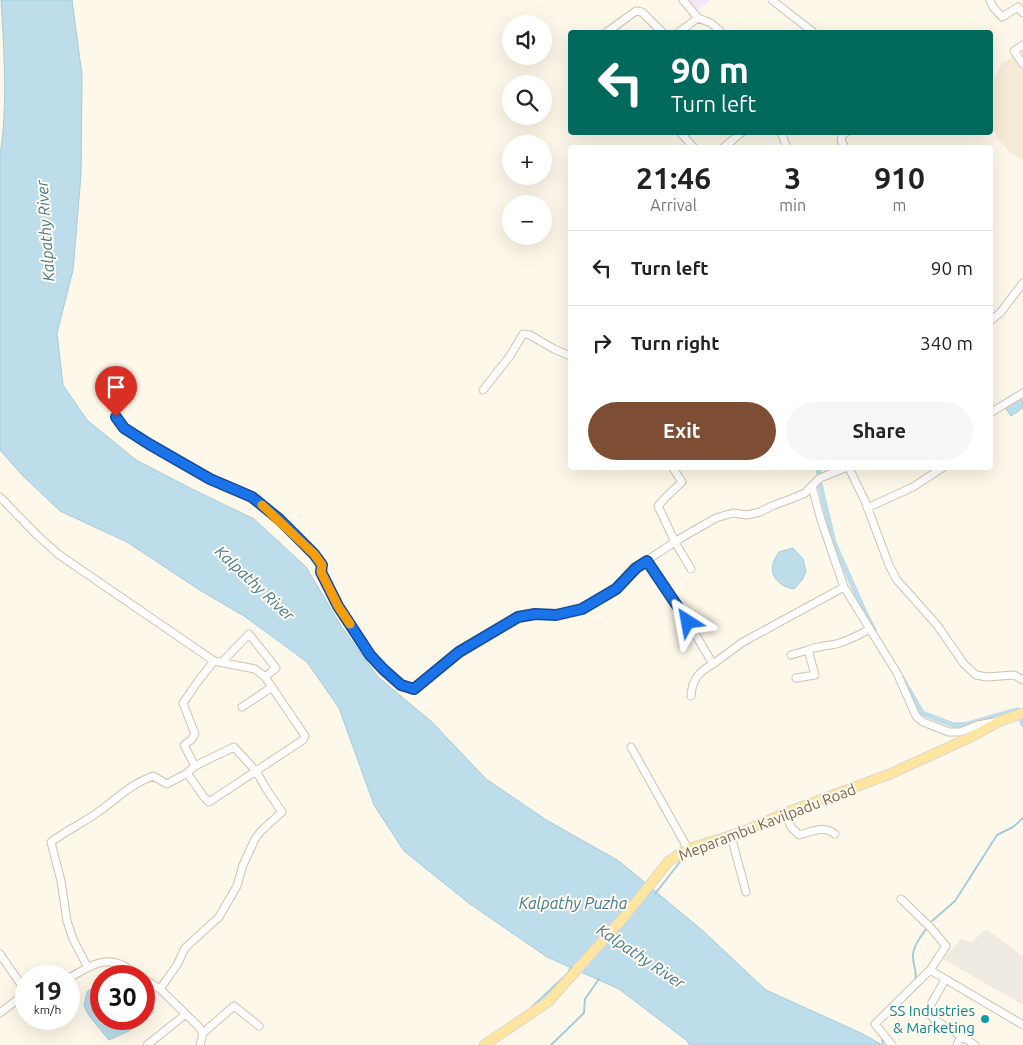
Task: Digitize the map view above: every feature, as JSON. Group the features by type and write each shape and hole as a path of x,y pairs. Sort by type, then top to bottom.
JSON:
{"main road":[{"name":"Meparambu Kavilpadu Road","path":"484,1045 548,1002 624,918 669,861 688,849 731,836 785,813 898,771 973,736 1000,721 1023,714"}],"street":[{"path":"683,0 698,18 711,23 719,30"},
{"path":"772,0 810,30"},
{"path":"990,0 1002,17 1018,7 1023,13"},
{"path":"610,30 636,11 642,12 660,30"},
{"path":"682,30 698,18"},
{"path":"1023,46 1014,51 1023,64"},
{"path":"683,135 691,145"},
{"path":"727,145 738,135"},
{"path":"993,318 1023,283"},
{"path":"483,390 510,356 523,334 530,334 568,355"},
{"path":"993,411 1023,393"},
{"path":"116,417 124,428 149,444 210,479 252,497 279,519 314,554 322,565 321,572 338,606 370,655 401,685 414,689 459,652 518,617 535,614 556,615 582,609 616,589 636,568 716,518 732,513 746,515 760,512 791,500 812,486 820,478 842,470"},
{"path":"673,470 682,482 658,506 675,542 691,569"},
{"path":"848,470 868,508 880,544 897,580 937,625 969,670 981,676 1014,676 1023,680"},
{"path":"868,508 913,487 939,470"},
{"path":"812,486 821,520 844,587 897,673 916,716 923,722 949,732 960,732 978,725 1000,721"},
{"path":"0,497 58,554 214,661 256,669 265,677 305,736 303,740 209,802 187,773"},
{"path":"647,561 688,622 713,664"},
{"path":"691,696 694,678 743,642 844,587"},
{"path":"791,655 819,646 845,641 870,629"},
{"path":"222,662 248,634 276,668 265,677"},
{"path":"796,678 815,675 808,650"},
{"path":"195,766 184,745 195,734 183,703 214,661"},
{"path":"242,707 272,687"},
{"path":"80,972 88,968 67,921 62,881 51,842 101,810 140,781 153,776 167,784 187,773 195,766 234,747 256,771 266,790 282,812 261,830 255,838 243,865 237,886 219,917 185,948 177,965 160,989"},
{"path":"631,747 688,849"},
{"path":"785,813 791,827 799,835 821,829 830,830 835,834"},
{"path":"731,836 746,892"},
{"path":"892,1045 875,1024 930,970 946,946 931,928 901,899"},
{"path":"0,954 15,976"},
{"path":"96,965 109,960 122,965"},
{"path":"930,970 1023,1025"},
{"path":"945,980 930,1006 930,1015 975,1045"},
{"path":"155,986 186,1014 203,1033"},
{"path":"0,1013 15,1001"},
{"path":"200,1045 203,1033 234,1006 259,1026"},
{"path":"147,1045 186,1014"},
{"path":"957,1045 960,1036"}],"shaded area":[{"path":"687,0 711,0 695,12"},
{"path":"1023,50 1023,160 1012,154 998,139 993,128 993,80 1002,64 1017,52"},
{"path":"986,929 1023,956 1023,1005 943,959 961,939 972,942"}],"water":[{"name":"Kalpathy Puzha","path":"1,0 72,0 82,75 81,175 73,270 57,333 63,385 87,420 136,460 254,519 306,567 341,626 378,677 432,722 486,779 548,821 619,861 703,931 766,990 863,1034 882,1045 690,1045 619,989 547,957 470,904 404,851 374,805 339,708 307,662 244,616 198,589 127,542 60,511 22,475 0,450 0,156 5,98"},
{"path":"1019,396 1023,401 1023,408 1011,416 1004,406"},
{"path":"793,548 803,559 806,572 794,589 781,584 775,577 772,568 779,552"},
{"path":"90,990 90,1017 84,1006 87,992"},
{"path":"101,1030 131,1030 109,1040"}],"waterway":[{"path":"820,485 834,543 874,630"},
{"path":"901,677 922,713 953,725 965,725 1018,710 1023,724"},
{"path":"932,921 955,901 997,835 1013,827 1023,818"},
{"path":"655,894 683,858"},
{"path":"915,980 913,952 926,929"},
{"path":"531,1008 568,973 571,967"},
{"path":"551,1045 584,1013 585,999 599,979"},
{"path":"882,1037 883,1045"}],"slow traffic":[{"path":"262,505 314,554 322,565 321,572 338,606 350,624"}],"place":[{"name":"SS Industries & Marketing","path":"985,1019"}],"route":[{"path":"116,417 124,428 149,444 210,479 236,488 252,497 279,519 314,554 322,565 321,572 338,606 370,655 401,685 414,689 459,652 518,617 535,614 556,615 582,609 616,589 626,581 636,568 647,561 688,622"}],"water label":[{"name":"Kalpathy River","path":"45,231"},
{"name":"Kalpathy River","path":"255,583"},
{"name":"Kalpathy River","path":"641,956"}]}
